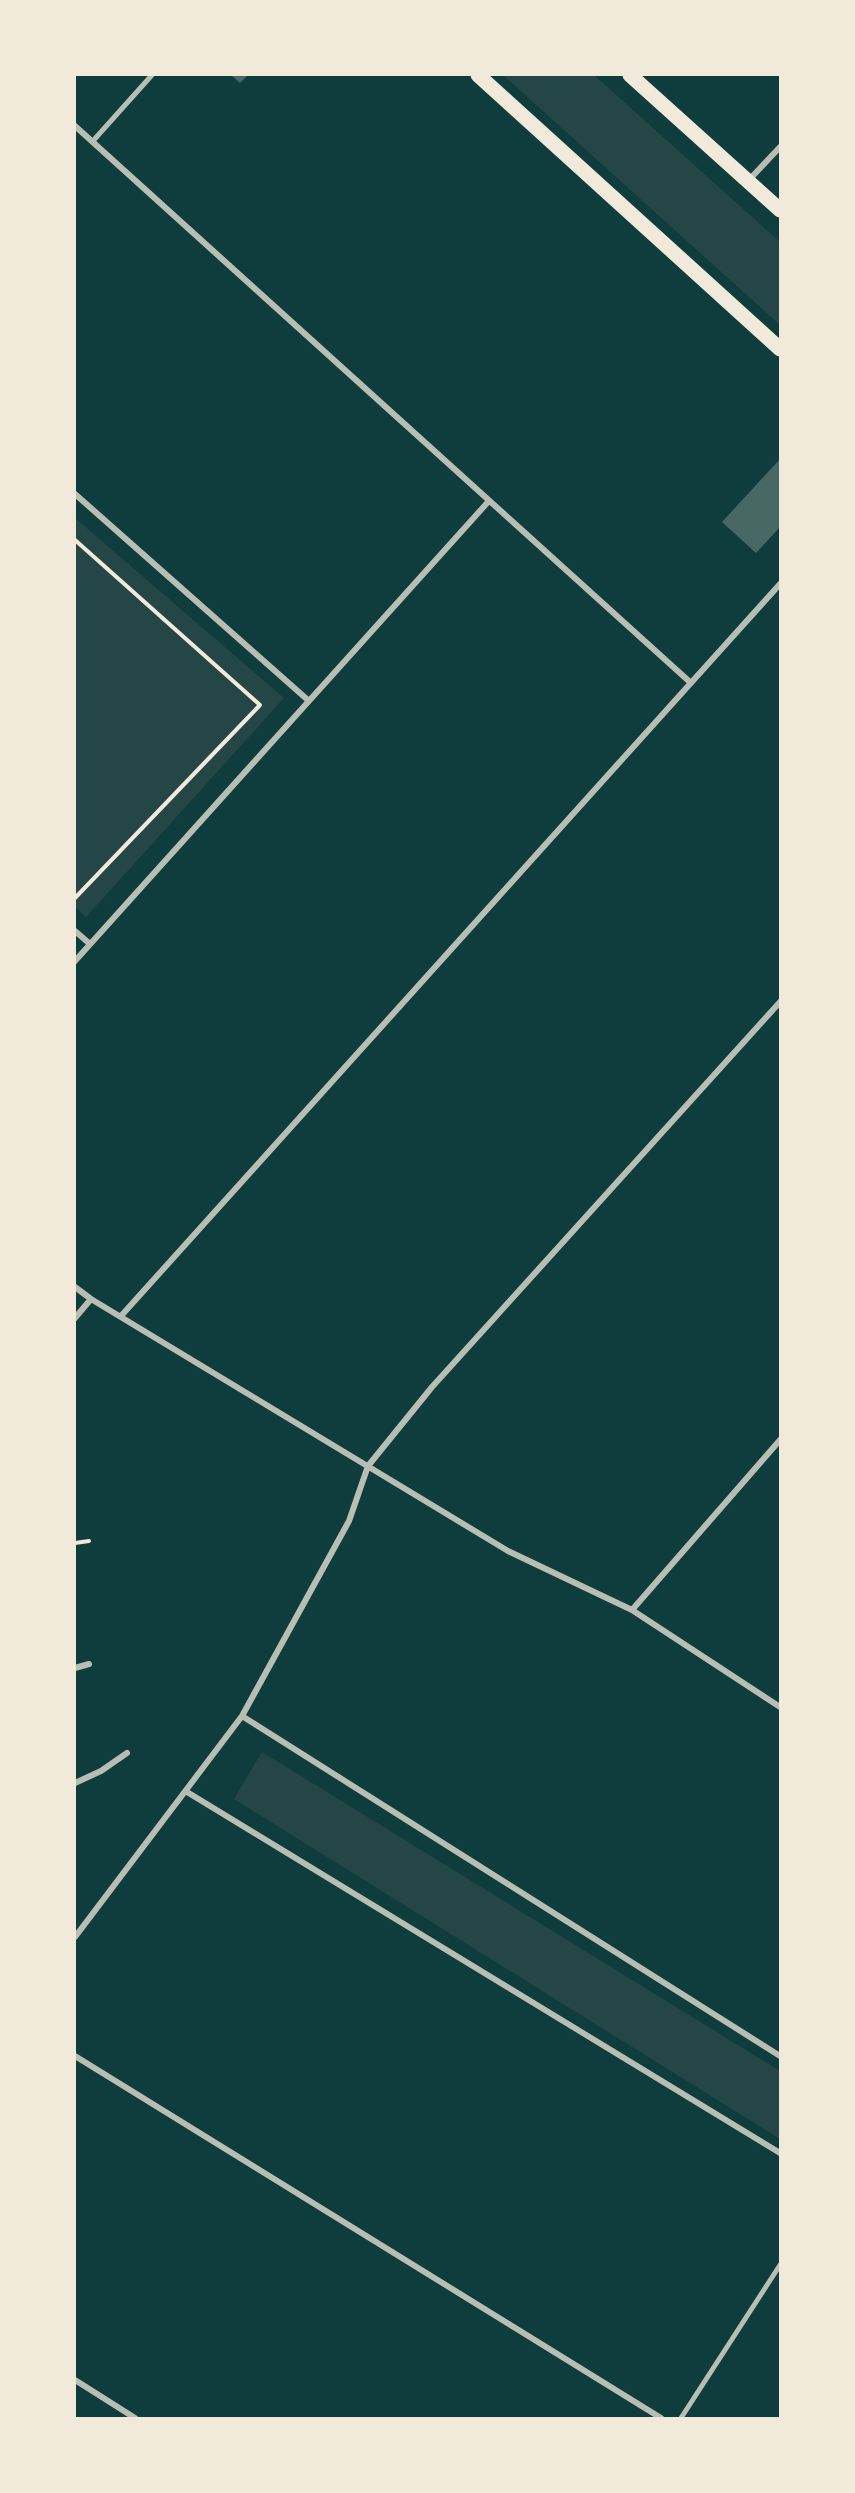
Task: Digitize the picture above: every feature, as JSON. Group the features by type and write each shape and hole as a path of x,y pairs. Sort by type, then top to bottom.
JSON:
{"main road":[{"path":"478,75 780,349"},
{"path":"630,75 780,210"}],"street":[{"path":"92,142 153,75"},
{"path":"75,126 488,502 691,683"},
{"path":"748,181 780,147"},
{"path":"75,494 309,701"},
{"path":"75,961 488,502"},
{"path":"121,1316 780,584"},
{"path":"75,931 90,944"},
{"path":"75,1937 187,1792 242,1716 349,1521 368,1466 432,1387 780,1002"},
{"path":"75,1287 91,1299 508,1551 632,1610 780,1707"},
{"path":"75,1318 91,1299"},
{"path":"632,1610 780,1440"},
{"path":"75,1668 88,1664"},
{"path":"242,1716 780,2056"},
{"path":"75,1783 101,1771 127,1753"},
{"path":"187,1792 780,2153"},
{"path":"75,2056 661,2418"},
{"path":"681,2418 780,2265"},
{"path":"75,2380 135,2418"}],"path":[{"path":"75,540 260,705 75,898"},
{"path":"75,1543 89,1541"}],"shaded area":[{"path":"503,75 594,75 780,242 780,325"},
{"path":"75,518 284,698 86,917 75,907"},
{"path":"262,1752 780,2071 780,2139 234,1799"}],"building":[{"path":"231,75 248,75 240,83"},
{"path":"780,459 780,527 756,553 722,522"}]}
